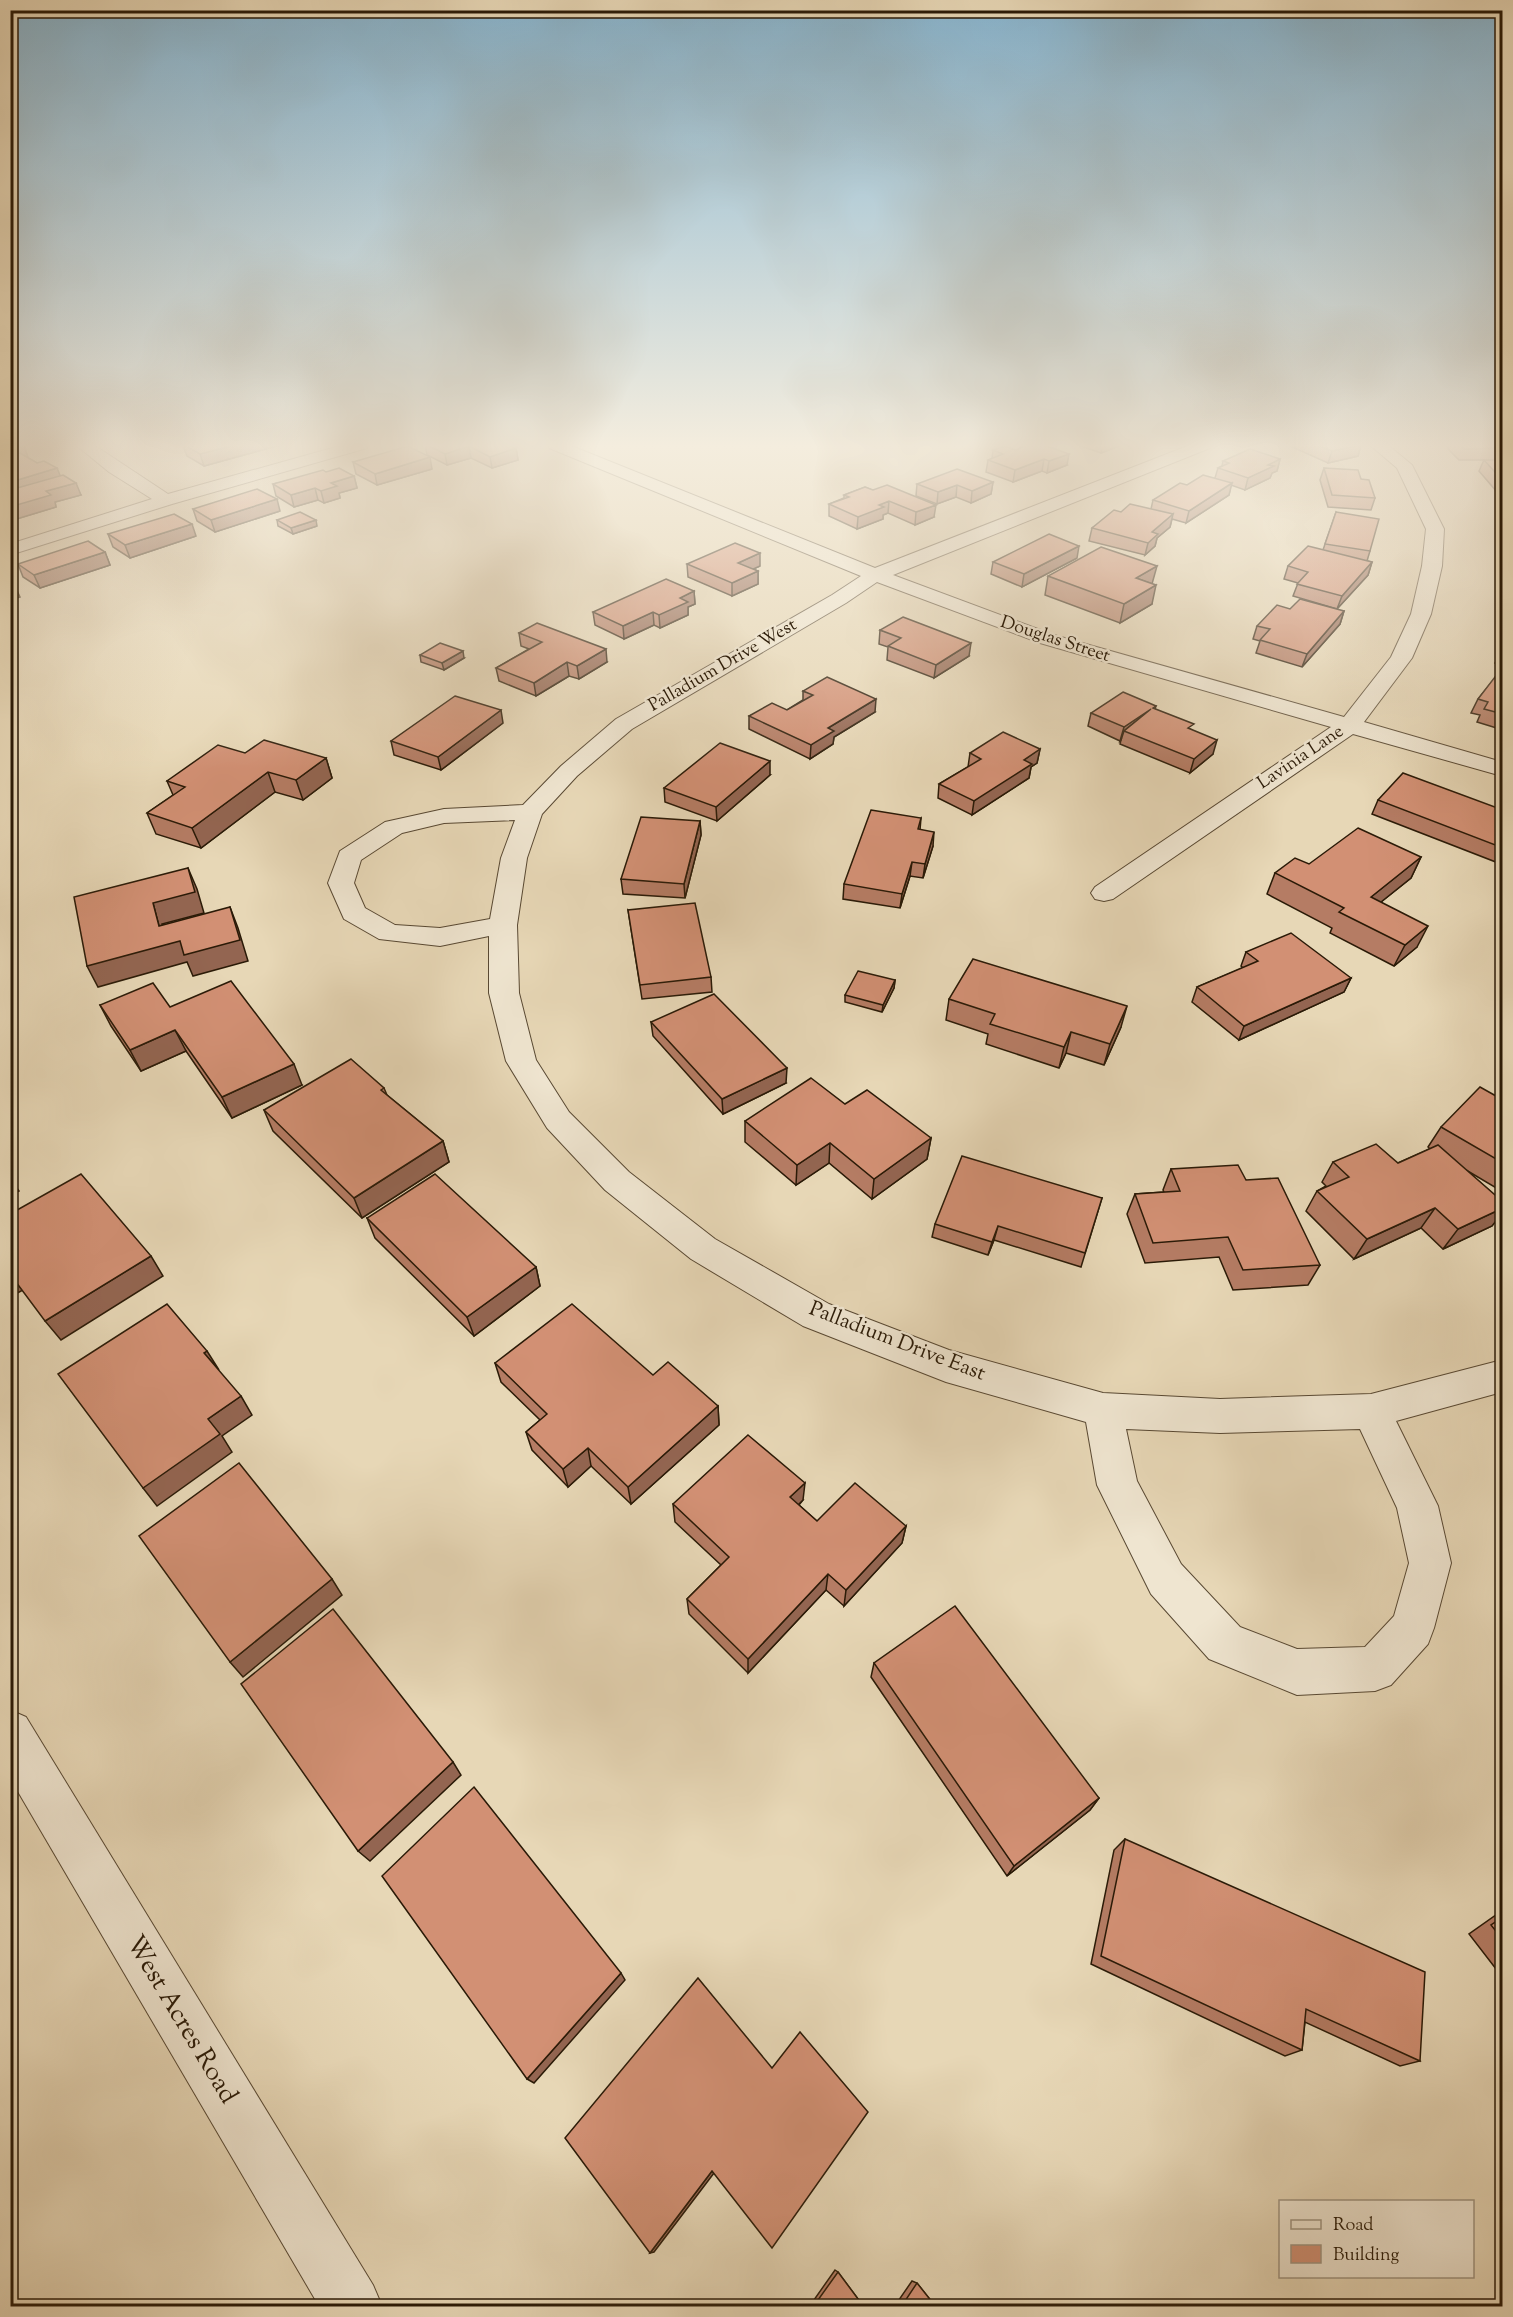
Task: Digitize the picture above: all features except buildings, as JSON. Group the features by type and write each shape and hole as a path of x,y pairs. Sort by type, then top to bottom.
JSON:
{"street":[{"name":"Douglas Street","path":"821,553 1047,639 1503,769"},
{"name":"Palladium Drive West","path":"617,1181 558,1120 521,1061 504,993 503,925 514,858 530,812 569,771 624,724 829,605 875,575 930,553"},
{"name":"Lavinia Lane","path":"1104,893 1350,725 1401,658 1421,614 1433,553"},
{"path":"503,925 440,937 389,933 354,913 340,883 349,856 394,827 444,816 530,812"},
{"name":"Palladium Drive East","path":"617,1181 703,1249 816,1315 946,1366 1103,1410 1220,1416 1371,1411 1503,1376"},
{"path":"1103,1410 1117,1485 1166,1579 1225,1643 1297,1672 1375,1669 1412,1628 1430,1563 1417,1506 1371,1411"},
{"name":"West Acres Road","path":"10,1733 352,2307"}]}
